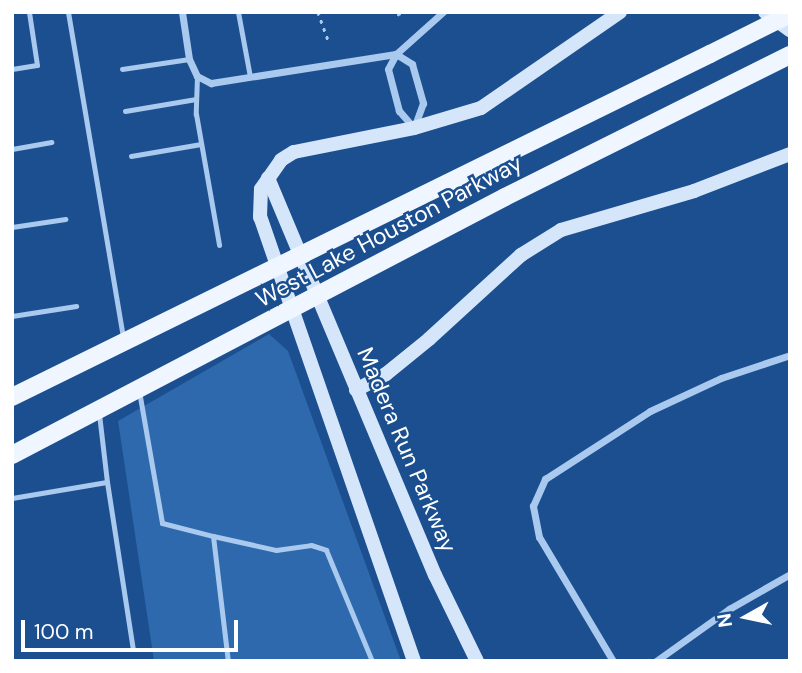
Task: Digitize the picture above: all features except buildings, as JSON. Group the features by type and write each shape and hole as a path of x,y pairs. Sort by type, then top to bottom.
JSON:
{"main road":[{"name":"West Lake Houston Parkway","path":"12,397 790,14"},
{"name":"West Lake Houston Parkway","path":"12,455 319,297 505,197 790,55"}],"street":[{"path":"182,12 189,59 197,76 211,83 396,54 412,64 423,103 414,128"},
{"path":"414,128 399,111 388,69 396,54 443,12"},
{"path":"414,661 276,268 258,203 268,178 294,152 458,117 499,99 620,12"},
{"path":"765,12 790,30"},
{"path":"356,390 386,374 429,339 521,255 561,230 694,191 790,154"},
{"name":"Madera Run Parkway","path":"268,178 462,637 477,661"},
{"path":"613,661 539,537 533,506 545,479 650,411 721,378 790,355"},
{"path":"656,661 729,609 790,574"}],"lane":[{"path":"12,69 37,65 29,12"},
{"path":"68,12 124,341"},
{"path":"239,12 250,77"},
{"path":"122,69 189,59"},
{"path":"197,76 196,99 201,144 219,244"},
{"path":"125,111 196,99"},
{"path":"12,149 51,142"},
{"path":"131,156 201,144"},
{"path":"12,227 65,219"},
{"path":"12,316 76,306"},
{"path":"139,391 162,523 276,550 311,545 326,551 372,661"},
{"path":"99,412 133,649"},
{"path":"12,498 107,482"},
{"path":"213,536 228,661"}],"path":[{"path":"318,12 329,42"},
{"path":"397,15 402,12"}],"shaded area":[{"path":"269,334 288,351 401,661 154,661 118,421"}]}
